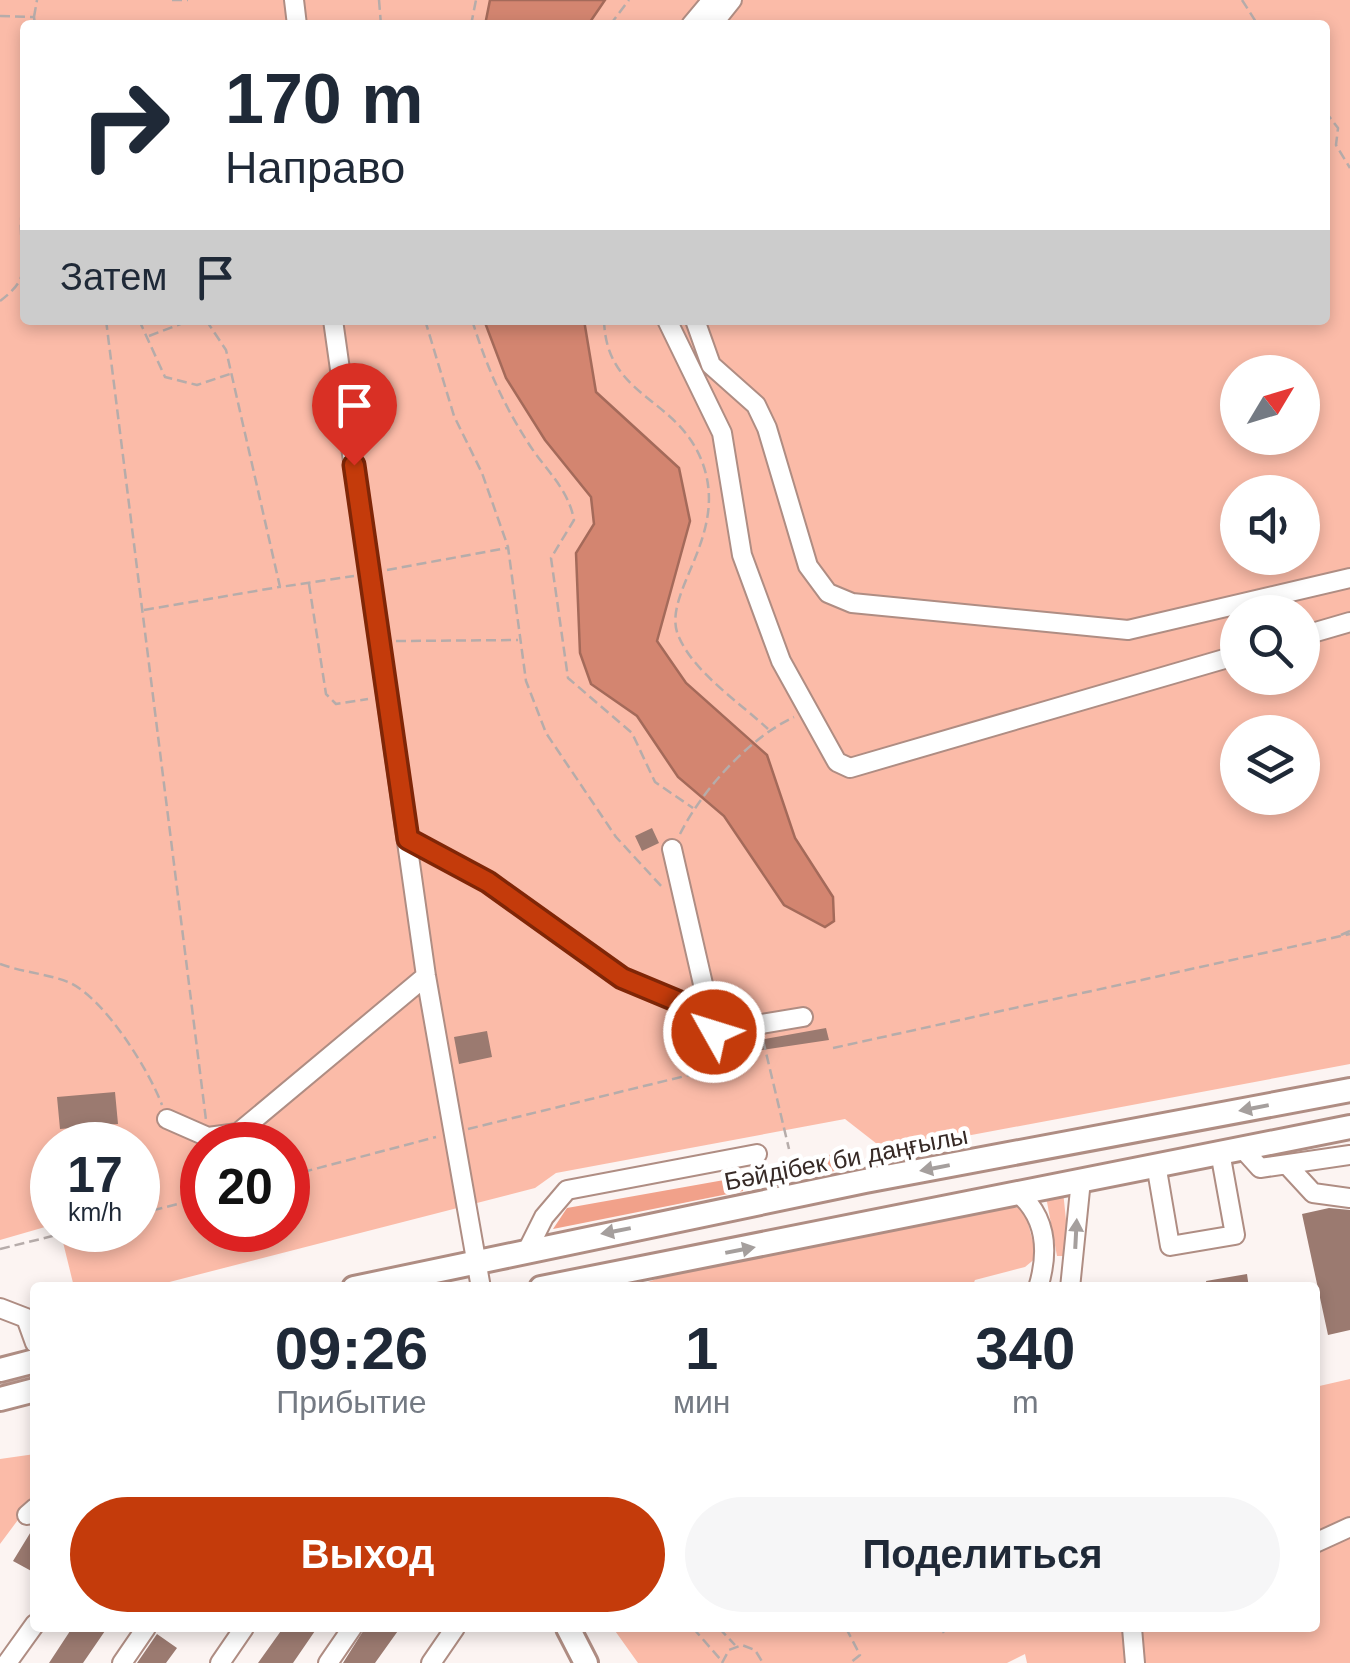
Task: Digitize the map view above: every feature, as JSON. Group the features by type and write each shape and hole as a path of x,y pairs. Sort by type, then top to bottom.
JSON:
{"main road":[{"name":"Бәйдібек би даңғылы","path":"380,1282 528,1249 1350,1090"},
{"path":"571,1282 1350,1127"},
{"path":"0,1370 30,1363"},
{"path":"0,1399 30,1391"},
{"path":"570,1632 586,1663"},
{"path":"584,1632 599,1663"}],"street":[{"path":"695,20 712,0"},
{"path":"716,20 732,0"},
{"path":"334,325 426,976 480,1282"},
{"path":"668,325 722,433 742,554 781,661 837,762 850,768 1220,660"},
{"path":"697,325 711,365 724,381 743,390 762,416 808,566 828,593 852,603 1128,630 1350,578"},
{"path":"1320,631 1350,622"},
{"path":"408,839 488,882 622,978 711,1015"},
{"path":"672,849 714,1032 804,1018"},
{"path":"251,1122 426,976"},
{"path":"167,1118 180,1124"},
{"path":"1156,1164 1170,1246 1235,1235 1231,1150"},
{"path":"1231,1150 1260,1168 1289,1167 1350,1155"},
{"path":"528,1249 544,1216 567,1190 757,1154"},
{"path":"1289,1167 1313,1193 1350,1198"},
{"path":"1071,1282 1081,1180"},
{"path":"1017,1192 1038,1213 1047,1258 1040,1282"},
{"path":"0,1308 26,1318 30,1330"},
{"path":"1320,1541 1350,1527"},
{"path":"7,1663 30,1631"},
{"path":"122,1663 143,1632"},
{"path":"220,1663 241,1632"},
{"path":"328,1663 349,1632"},
{"path":"431,1663 452,1632"},
{"path":"1132,1632 1134,1663"}],"path":[{"path":"34,20 36,0"},
{"path":"172,0 188,0"},
{"path":"614,20 630,0"},
{"path":"0,16 34,17"},
{"path":"1330,118 1338,128 1336,144 1350,168"},
{"path":"0,301 20,283"},
{"path":"107,325 206,1122"},
{"path":"141,325 165,377 197,386 231,374"},
{"path":"148,336 178,325"},
{"path":"209,325 226,350 280,587"},
{"path":"427,325 454,416 482,473 508,548 526,681 546,732 616,838 654,882 685,904"},
{"path":"474,325 491,382 529,446 570,498 574,520 552,558 568,678 632,733 655,782 693,808"},
{"path":"604,325 605,349 618,372 678,423 700,458 712,502 704,538 675,612 678,634 699,664 767,731"},
{"path":"143,610 508,548"},
{"path":"309,583 326,694 336,704 384,697"},
{"path":"378,642 519,640"},
{"path":"672,849 693,808 767,731 806,711"},
{"path":"833,1048 1350,933"},
{"path":"0,964 42,978 64,980 84,990 121,1034 158,1094 167,1118"},
{"path":"766,1054 789,1149"},
{"path":"310,1170 718,1068"},
{"path":"0,1249 30,1242"},
{"path":"696,1632 722,1662 736,1646"},
{"path":"723,1632 736,1646 756,1650 763,1663"},
{"path":"848,1632 860,1655 850,1663"}],"shaded area":[{"path":"0,0 1350,0 1350,1064 886,1151 845,1119 556,1173 535,1188 310,1246 310,1122 180,1122 180,1252 286,1252 169,1282 73,1282 65,1252 160,1252 160,1122 30,1122 30,1231 0,1240"},
{"path":"490,0 605,0 591,20 486,20"},
{"path":"486,325 585,325 596,392 679,468 690,521 657,641 686,683 767,755 795,838 833,897 834,921 825,927 784,905 724,816 678,777 637,716 591,684 580,653 576,553 594,524 591,497 545,440 506,378"},
{"path":"833,1154 848,1168 766,1186 763,1170"},
{"path":"741,1177 743,1191 553,1229 567,1208"},
{"path":"1063,1191 1069,1249 1066,1256 1057,1256 1047,1202 1039,1194"},
{"path":"987,1206 1024,1208 1037,1257 1025,1267 974,1282 649,1282 717,1262 944,1218"},
{"path":"1350,1379 1350,1663 1027,1663 1025,1654 1007,1663 638,1663 616,1632 1320,1632 1320,1386"},
{"path":"30,1455 30,1504 0,1544 0,1459"}],"building":[{"path":"652,828 659,843 642,851 635,836"},
{"path":"826,1028 829,1040 756,1051 754,1041"},
{"path":"487,1031 492,1057 459,1064 454,1037"},
{"path":"115,1092 118,1122 59,1122 57,1097"},
{"path":"1329,1208 1350,1210 1350,1330 1328,1335 1320,1282 1317,1282 1302,1214"},
{"path":"1247,1274 1248,1282 1206,1282"},
{"path":"30,1533 30,1570 13,1561"},
{"path":"69,1632 104,1632 83,1663 49,1663"},
{"path":"280,1632 314,1632 293,1663 258,1663"},
{"path":"362,1632 397,1632 375,1663 343,1663"},
{"path":"157,1634 177,1648 166,1663 137,1663"}],"route":[{"path":"354,465 384,697 408,839 488,882 622,978 711,1015 714,1032"}]}
